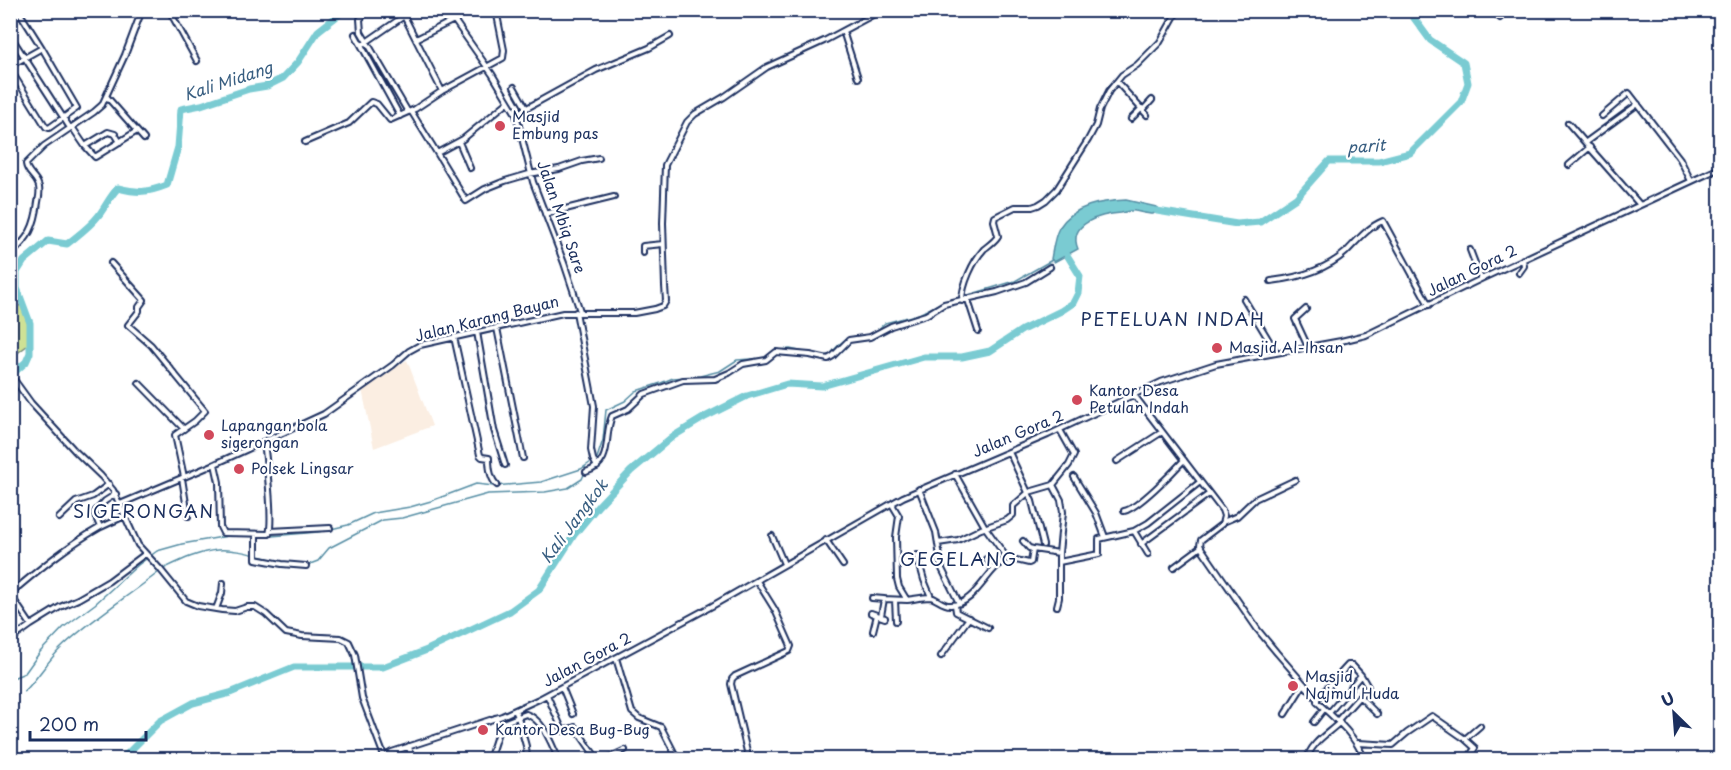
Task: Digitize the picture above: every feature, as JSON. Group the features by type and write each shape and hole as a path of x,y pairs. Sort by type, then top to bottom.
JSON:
{"street":[{"path":"18,10 42,48 77,106 49,128 46,127 10,68 42,48"},
{"path":"10,255 30,234 36,220 39,185 26,168 26,164 39,150 97,110 103,103 142,10"},
{"path":"169,10 197,61"},
{"path":"369,10 361,17 361,32 466,201 485,189 503,182 531,173 559,169 598,158"},
{"name":"Jalan Mbiq Sare","path":"447,10 487,67 516,114 531,173 568,274 578,312 594,406 591,450 597,466"},
{"path":"305,142 349,123 371,102 377,104 389,120 410,112 442,91 502,59 504,53 496,10"},
{"name":"Jalan Karang Bayan","path":"120,504 215,464 330,411 415,347 543,316 578,312 634,313 663,306 666,296 663,244 665,165 689,119 767,68 882,10"},
{"path":"962,301 964,284 977,259 998,236 994,217 1015,207 1038,205 1058,189 1096,125 1105,98 1122,75 1137,65 1160,42 1178,10"},
{"path":"1492,10 1500,18 1504,10"},
{"path":"362,45 404,16 442,91"},
{"path":"416,39 454,20"},
{"path":"843,31 858,78"},
{"path":"355,34 400,116"},
{"path":"10,35 63,118 95,158 137,131"},
{"path":"516,114 596,70 670,36"},
{"path":"1117,82 1147,115"},
{"path":"514,87 526,108"},
{"path":"1602,116 1628,93 1680,159 1691,181"},
{"path":"106,96 144,139"},
{"path":"1131,119 1152,100"},
{"path":"437,153 459,142 508,102"},
{"path":"1586,142 1638,104"},
{"path":"1568,123 1640,205"},
{"path":"85,146 108,132 115,134 120,142"},
{"path":"459,142 470,168"},
{"path":"1569,165 1590,147"},
{"name":"Jalan Gora 2","path":"379,759 409,746 495,718 547,695 757,581 919,489 1060,430 1174,376 1211,365 1366,335 1720,168"},
{"path":"545,214 614,197"},
{"path":"1271,282 1300,276 1336,260 1383,221 1429,305"},
{"path":"643,253 643,246 663,244"},
{"path":"1470,250 1481,279"},
{"path":"1519,273 1524,266 1523,259"},
{"path":"111,263 144,300 128,325 151,345 205,411 175,436 188,516"},
{"path":"586,472 597,466 607,448 612,416 628,409 642,395 683,380 715,379 743,364 766,360 776,352 797,353 828,359 849,340 866,338 891,326 926,315 944,304 990,295 1026,282 1050,267"},
{"path":"1244,299 1276,352"},
{"path":"968,300 978,331"},
{"path":"1306,309 1295,319 1308,347"},
{"path":"497,328 523,458"},
{"path":"477,332 490,410 501,458 505,465"},
{"path":"454,337 480,455 483,458 488,457 493,480 497,485"},
{"path":"11,374 38,411 109,484 116,494 134,538 186,601 198,606 235,611 255,607 266,614 282,630 293,635 345,639 353,648 365,708 384,756"},
{"path":"139,383 184,429"},
{"path":"1134,395 1222,510 1223,522"},
{"path":"938,543 956,540 1010,518 1014,514 1013,506 1029,492 1053,485 1074,455 1060,430"},
{"path":"1117,461 1163,432"},
{"path":"263,442 270,531"},
{"path":"1009,452 1036,511 1043,545"},
{"path":"1124,511 1137,504 1184,460"},
{"path":"215,464 219,482 218,507 223,533 256,537 267,535 270,531 330,528"},
{"path":"955,474 985,527 1007,558 1030,563 1034,549"},
{"path":"1074,477 1096,513 1106,537"},
{"path":"1295,480 1255,499 1237,516 1223,522 1220,527 1201,540 1201,547 1258,630 1317,699 1317,702 1339,721 1358,743 1365,759"},
{"path":"1059,562 1100,554 1098,540 1134,531 1148,523 1200,482"},
{"path":"59,518 76,502 93,496 109,484"},
{"path":"1053,485 1063,507 1057,606"},
{"path":"919,489 936,529 942,569 957,604 956,612 988,628"},
{"path":"100,527 94,513 105,501 116,494"},
{"path":"1141,544 1209,494"},
{"path":"894,502 893,506 899,516 896,537 897,579 906,600"},
{"path":"31,624 10,594 48,562 100,527 125,516"},
{"path":"1134,531 1148,554"},
{"path":"772,536 784,564"},
{"path":"256,537 255,557 282,564 306,566"},
{"path":"826,540 843,565"},
{"path":"1023,541 1029,548 1059,554"},
{"path":"1174,567 1201,547"},
{"path":"917,555 931,597"},
{"path":"10,640 31,624 109,581 147,556"},
{"path":"872,598 906,600 931,597 946,605 957,604 971,596 993,569 1007,558"},
{"path":"986,559 993,569"},
{"path":"749,759 731,684 732,679 789,651 791,646 775,610 757,581"},
{"path":"216,609 223,583"},
{"path":"873,631 881,616 884,599"},
{"path":"895,600 896,621"},
{"path":"871,613 881,616"},
{"path":"941,656 969,618"},
{"path":"616,658 632,712 639,718 661,726 678,759"},
{"path":"1307,759 1307,755 1321,737 1329,732 1368,687 1352,665 1348,665 1317,699"},
{"path":"1329,713 1361,675"},
{"path":"1285,714 1304,684"},
{"path":"562,687 573,714"},
{"path":"547,695 563,731 575,727 598,759"},
{"path":"1360,697 1377,714"},
{"path":"1314,722 1324,709"},
{"path":"515,710 526,746 527,759"},
{"path":"500,724 529,714 540,723 560,759"},
{"path":"1358,743 1393,745 1431,716 1476,749 1467,759"},
{"path":"495,718 500,724"},
{"path":"489,759 500,724"},
{"path":"1465,739 1480,726"},
{"path":"409,746 412,759"},
{"path":"604,759 625,750"}],"shaded area":[{"path":"407,360 432,426 374,448 362,389"}],"green space":[{"path":"21,304 28,324 28,345 11,358 11,313"}],"water":[{"path":"1126,200 1157,207 1157,211 1153,214 1130,211 1096,218 1082,226 1077,233 1078,249 1054,262 1051,259 1057,232 1072,214 1098,203"}],"waterway":[{"name":"Kali Midang","path":"10,376 26,362 30,353 30,323 17,288 17,272 24,261 48,241 67,244 84,231 118,188 143,191 167,185 178,147 181,109 267,86 283,78 298,62 318,31 345,10"},
{"name":"parit","path":"1157,211 1237,224 1260,222 1296,198 1329,161 1379,161 1410,153 1461,102 1468,83 1464,63 1430,40 1408,10"},
{"name":"Kali Jangkok","path":"121,760 160,721 193,703 230,693 294,667 383,667 427,650 510,611 539,590 574,535 598,506 631,471 672,437 747,396 787,384 822,386 924,357 962,357 990,351 1022,330 1073,303 1078,293 1080,276 1067,255"},
{"path":"965,296 1015,281 1052,260"},
{"path":"874,333 885,323 919,314 960,297"},
{"path":"779,350 790,349 823,356 830,355 839,344 847,339 870,335"},
{"path":"331,529 348,525 374,513 431,501 476,484 494,486 541,482 581,469 597,458 603,440 606,410 625,401 636,391 673,378 700,376 720,371 737,360 765,358 774,351"},
{"path":"304,564 318,561 329,548 383,520 402,518 488,494 545,492 568,488 582,479 585,467"},
{"path":"248,535 260,537 327,530"},
{"path":"10,679 25,673 40,652 64,627 95,604 157,551 234,535"},
{"path":"163,569 196,555 217,550 240,552 279,561"},
{"path":"24,692 55,654 72,638 159,572"}],"place":[{"name":"Masjid Embung pas","path":"500,126"},
{"name":"Masjid Al-Ihsan","path":"1217,348"},
{"name":"Kantor Desa Petulan Indah","path":"1077,400"},
{"name":"Lapangan bola sigerongan","path":"209,435"},
{"name":"Polsek Lingsar","path":"239,469"},
{"name":"Masjid Najmul Huda","path":"1293,686"},
{"name":"Kantor Desa Bug-Bug","path":"483,730"}],"district":[{"name":"PETELUAN INDAH","path":"1173,320"},
{"name":"SIGERONGAN","path":"144,512"},
{"name":"GEGELANG","path":"959,560"}]}
